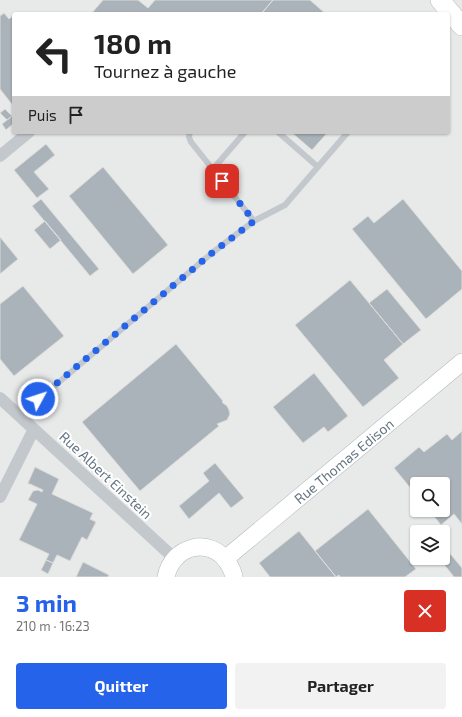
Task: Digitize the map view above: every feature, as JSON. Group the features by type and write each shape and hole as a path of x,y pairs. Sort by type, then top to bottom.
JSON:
{"main road":[{"path":"441,1 449,12"},
{"path":"450,14 459,27"}],"street":[{"path":"0,156 26,134"},
{"name":"Rue Thomas Edison","path":"225,559 462,362"},
{"name":"Rue Albert Einstein","path":"0,398 174,558"},
{"path":"0,497 34,429"},
{"path":"166,577 167,569 179,553 190,548 202,547 219,552 233,571 234,577"}],"lane":[{"path":"190,134 191,142 254,221"},
{"path":"212,169 243,134"},
{"path":"280,134 318,167"},
{"path":"20,415 212,253 254,221 285,205 346,134"}],"shaded area":[{"path":"0,0 462,0 462,577 0,577"}],"building":[{"path":"103,0 138,0 148,8 155,0 273,0 263,12 93,12"},
{"path":"273,0 310,0 324,12 263,12"},
{"path":"4,13 9,19 12,17 12,104 0,89 0,16"},
{"path":"5,109 12,116 7,120 0,113"},
{"path":"12,116 12,125 6,130 2,124"},
{"path":"293,134 326,134 312,150"},
{"path":"46,144 55,155 34,172 49,189 37,198 14,170"},
{"path":"103,167 168,245 133,274 69,196"},
{"path":"41,199 99,269 90,276 32,206"},
{"path":"403,199 462,271 462,289 426,319 352,229 368,216 374,223"},
{"path":"45,221 61,240 50,249 34,230"},
{"path":"0,237 18,259 0,274"},
{"path":"350,280 403,344 384,360 399,378 363,407 295,325"},
{"path":"23,286 64,336 14,376 0,359 0,304"},
{"path":"387,289 421,330 403,344 369,303"},
{"path":"176,344 223,401 222,402 227,406 230,414 227,420 217,424 219,426 140,491 82,422"},
{"path":"314,373 348,416 328,432 324,427 303,443 273,407"},
{"path":"462,431 462,524 454,514 441,525 435,517 450,517 450,477 410,477 410,487 394,468 419,447 424,452 447,434 452,440"},
{"path":"215,463 244,498 231,508 219,493 189,519 179,506 209,481 203,473"},
{"path":"35,467 59,479 52,494 93,513 90,519 96,522 87,540 82,537 70,561 57,555 53,563 46,560 49,554 19,540 37,504 28,500 33,491 38,490 42,492 43,490 28,484"},
{"path":"368,509 410,562 410,565 413,565 416,569 405,577 340,577 339,575 336,577 315,551"},
{"path":"299,531 336,577 270,577 259,563"},
{"path":"450,553 462,568 462,577 454,577 445,565 450,565"},
{"path":"46,560 53,563 48,574 41,570"},
{"path":"83,562 109,575 108,577 76,577"}],"route":[{"path":"38,399 212,253 254,221 222,181"}]}
